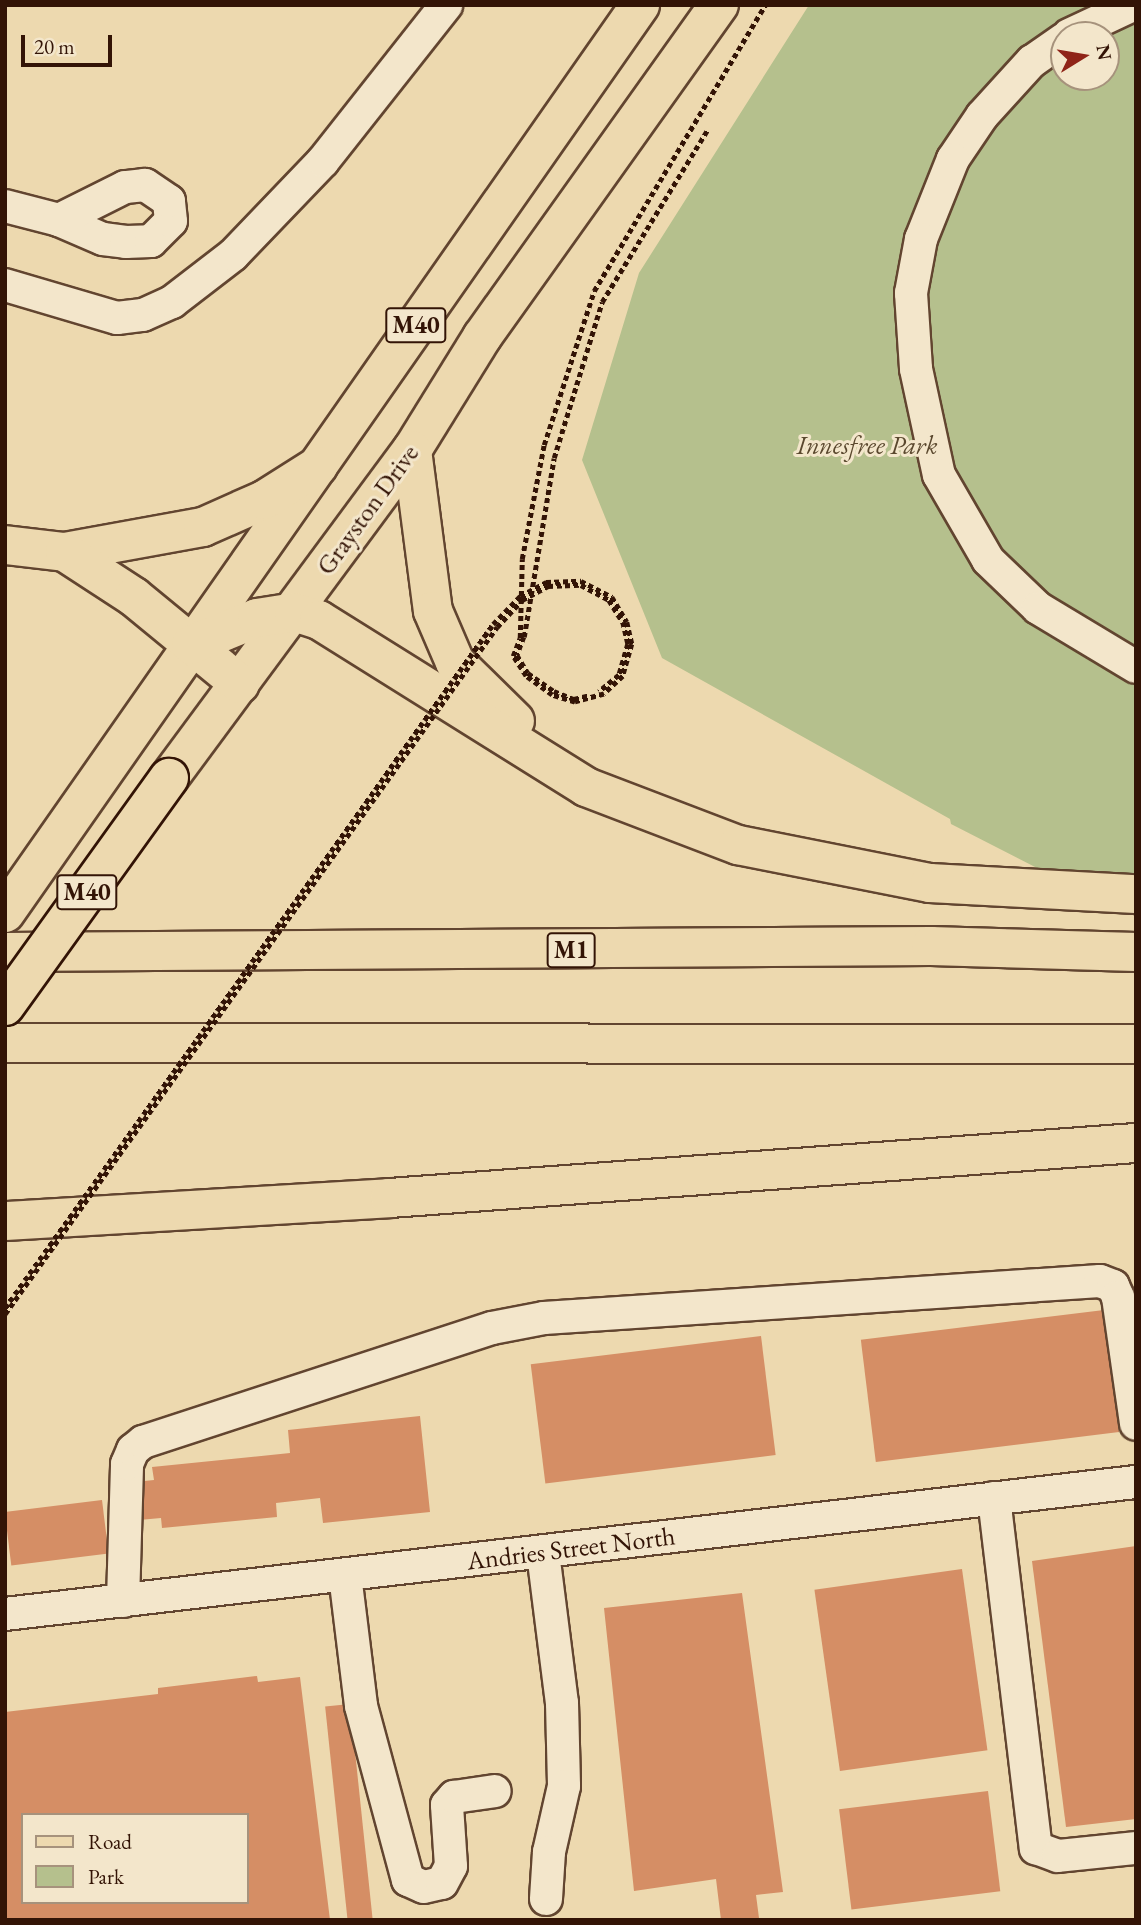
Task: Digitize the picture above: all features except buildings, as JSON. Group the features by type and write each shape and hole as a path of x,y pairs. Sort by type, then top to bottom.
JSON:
{"main road":[{"name":"M40","path":"5,913 640,5"},
{"name":"Grayston Drive","path":"5,1006 169,778 412,450 482,337 719,5"},
{"path":"412,450 433,611 455,662 500,710 555,750 738,845"},
{"path":"5,545 65,552 203,527 264,500 317,466"},
{"path":"65,552 134,597 240,684"},
{"path":"191,645 257,618 294,612 319,620 586,787 738,845 930,883 1136,894"},
{"name":"M1","path":"5,952 931,946 1136,951"},
{"path":"5,1043 1136,1044"},
{"path":"5,1221 390,1198 1136,1143"},
{"path":"5,1238 390,1198"}],"street":[{"path":"5,285 117,318 143,315 172,302 233,254 323,161 446,5"},
{"path":"1099,21 1133,5"},
{"path":"1050,49 1032,61 982,116 953,159 921,239 911,293 916,369 939,475 988,560 1038,608 1136,667"},
{"path":"5,206 59,220"},
{"path":"123,1601 127,1464 133,1450 143,1442 492,1328 544,1318 1100,1281 1113,1286 1118,1297 1136,1424"},
{"name":"Andries Street North","path":"5,1614 1136,1482"},
{"path":"994,1498 1036,1848 1058,1856 1136,1848"},
{"path":"543,1553 562,1703 564,1786 549,1852 546,1899"},
{"path":"345,1575 361,1706 408,1880 424,1887 442,1883 451,1866 446,1805 454,1797 495,1791"}],"path":[{"path":"522,637 522,559 544,445 594,291 765,5"},
{"path":"5,1311 497,627 522,600 548,586 581,585 609,600 623,622 628,644 620,675 602,692 574,699 528,673 517,655 522,637 554,458 602,302 708,129"}],"green space":[{"name":"Innesfree Park","path":"809,5 1136,5 1136,876 1039,869 951,824 950,819 662,658 582,460 639,273"}]}
